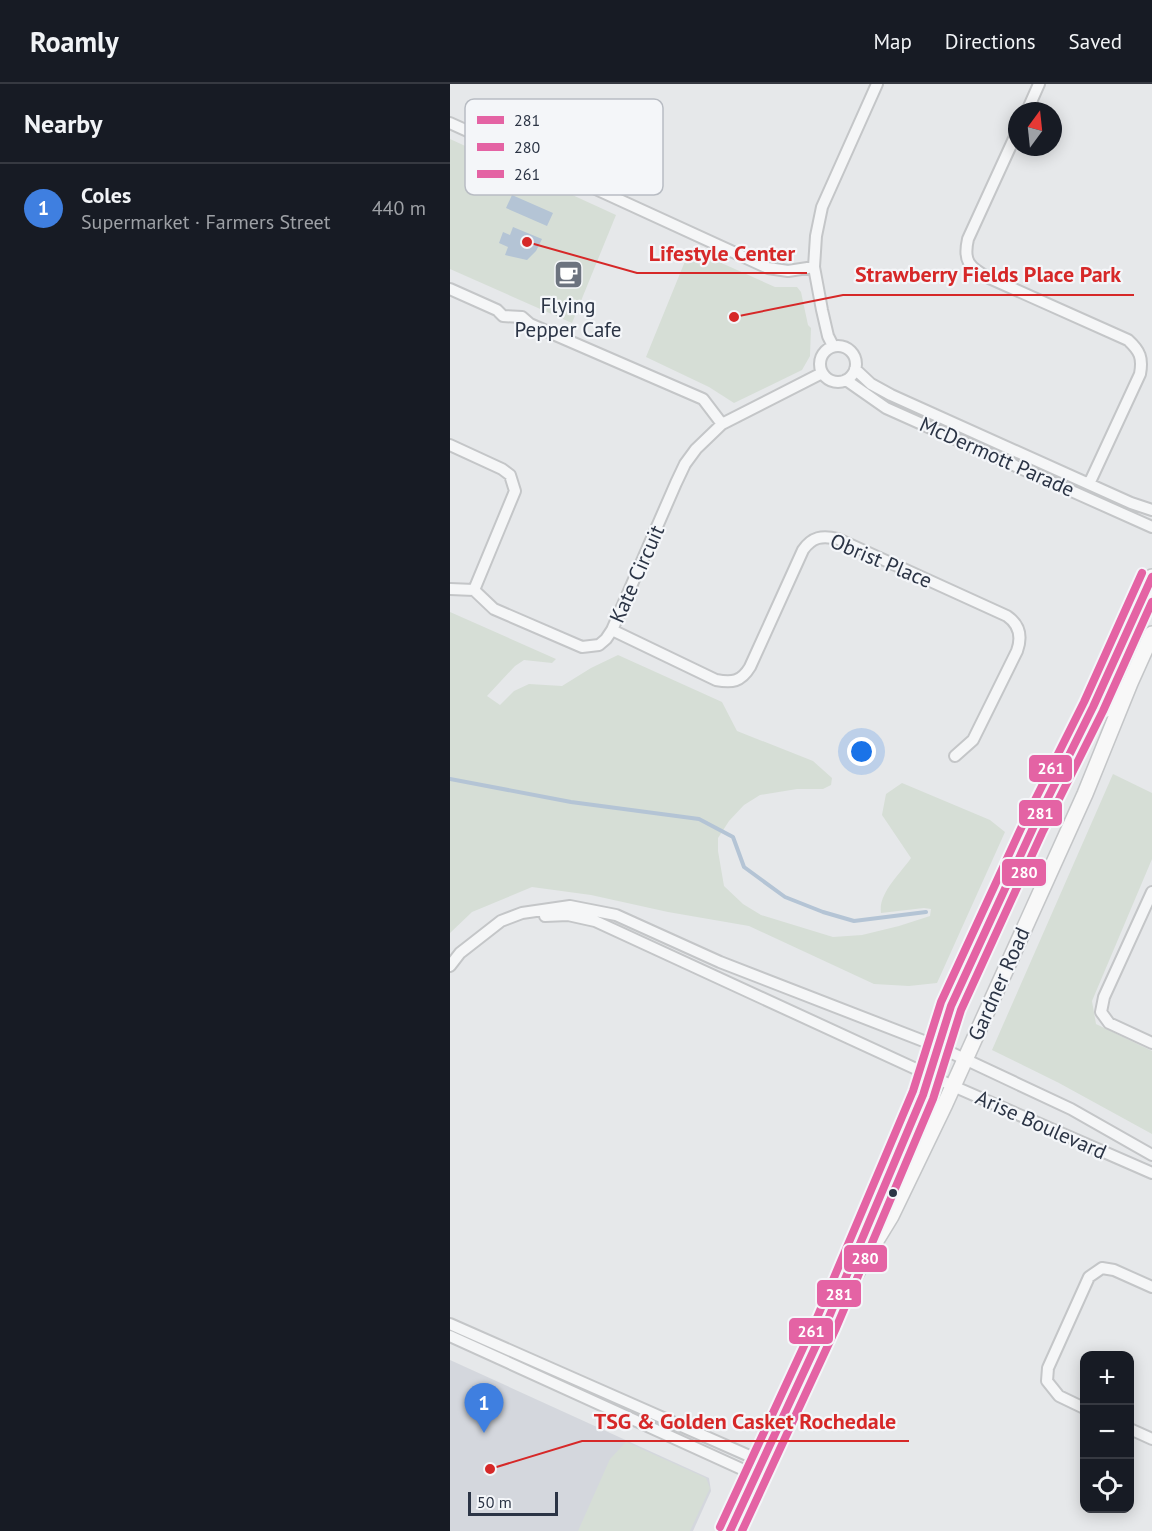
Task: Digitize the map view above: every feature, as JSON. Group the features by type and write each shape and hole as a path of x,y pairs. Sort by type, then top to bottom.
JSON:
{"street":[{"path":"833,346 828,336 814,267 816,236 822,207 877,84"},
{"path":"1031,102 1039,84"},
{"path":"450,123 465,130"},
{"path":"1008,152 968,239 965,251 967,262 975,271 987,277 1128,340 1142,356 1140,374 1089,484"},
{"path":"609,195 768,268 788,270 814,267"},
{"path":"450,289 497,310 504,316 522,317 540,329 703,399 722,424"},
{"path":"833,346 851,351 856,363 855,369 846,380 834,382 822,373 820,367 822,355 833,346"},
{"name":"McDermott Parade","path":"855,369 871,384 891,395 1152,510"},
{"name":"Kate Circuit","path":"474,590 494,609 582,647 599,645 612,630 685,464 711,432 722,424 822,373"},
{"name":"McDermott Parade","path":"846,380 886,408 1152,527"},
{"path":"450,445 502,469 510,475 515,491 513,501 474,590 450,589"},
{"name":"Obrist Place","path":"612,630 716,680 730,683 739,680 750,667 803,550 809,542 817,538 826,536 838,539 1015,622 1021,640 1017,651 973,740 955,756"},
{"name":"Gardner Road","path":"730,1531 826,1324 930,1076 951,1006 1032,828 1093,707 1152,577"},
{"name":"Gardner Road","path":"826,1324 891,1216 966,1059 1085,794 1152,634"},
{"path":"1093,707 1104,710 1110,705 1119,688 1130,683"},
{"path":"1152,892 1104,997 1101,1012 1109,1023 1152,1043"},
{"name":"Arise Boulevard","path":"501,921 522,913 570,906 616,915 720,962 966,1059 1071,1109 1152,1155"},
{"name":"Arise Boulevard","path":"501,921 533,916 568,915 595,921 930,1076 1152,1173"},
{"path":"450,966 459,953 501,921"},
{"path":"714,976 720,962"},
{"path":"1080,1406 1059,1396 1047,1382 1048,1368 1089,1277 1102,1268 1114,1270 1152,1287"},
{"path":"450,1324 760,1469"},
{"path":"450,1336 760,1469"},
{"path":"1134,1431 1152,1439"}],"shaded area":[{"path":"450,139 465,146 465,195 572,195 616,215 572,323 450,269"},
{"path":"690,249 775,287 797,287 801,292 808,325 811,328 810,356 802,370 734,403 709,387 646,357"},
{"path":"450,612 556,659 552,663 524,660 515,666 487,696 500,705 514,691 529,684 562,686 618,655 722,702 737,731 813,761 832,778 831,785 823,789 797,789 760,795 744,805 729,821 718,838 724,886 743,904 761,915 833,937 862,935 930,916 931,909 924,908 881,913 883,898 911,858 882,815 886,794 902,783 990,820 1005,832 937,983 909,986 874,984 749,926 668,912 591,895 532,887 472,912 450,933"},
{"path":"1113,774 1152,793 1152,859 1092,1001 1096,1024 1152,1051 1152,1134 1059,1083 992,1050"},
{"path":"450,1360 709,1478 711,1491 693,1531 450,1531"},
{"path":"626,1442 706,1478 710,1488 690,1531 578,1531 610,1459"}],"water":[{"path":"512,195 553,213 547,226 506,208"},
{"path":"513,227 542,239 536,251 527,260 505,255 508,247 499,243 503,232 510,235"}],"waterway":[{"path":"450,779 571,802 699,819 733,837 744,867 785,897 854,921 926,912"}],"transit line":[{"name":"261","path":"720,1527 816,1320 913,1091 941,1002 1023,824 1084,702 1142,573"},
{"name":"281","path":"730,1531 826,1324 923,1095 951,1006 1152,577"},
{"name":"280","path":"742,1531 836,1328 933,1099 961,1010 1042,833 1103,711 1152,602"}],"place":[{"name":"Lifestyle Center","path":"527,242"},
{"name":"Flying Pepper Cafe","path":"568,275"},
{"name":"Strawberry Fields Place Park","path":"734,317"},
{"name":"Coles","path":"484,1433"},
{"name":"TSG & Golden Casket Rochedale","path":"490,1469"}]}
